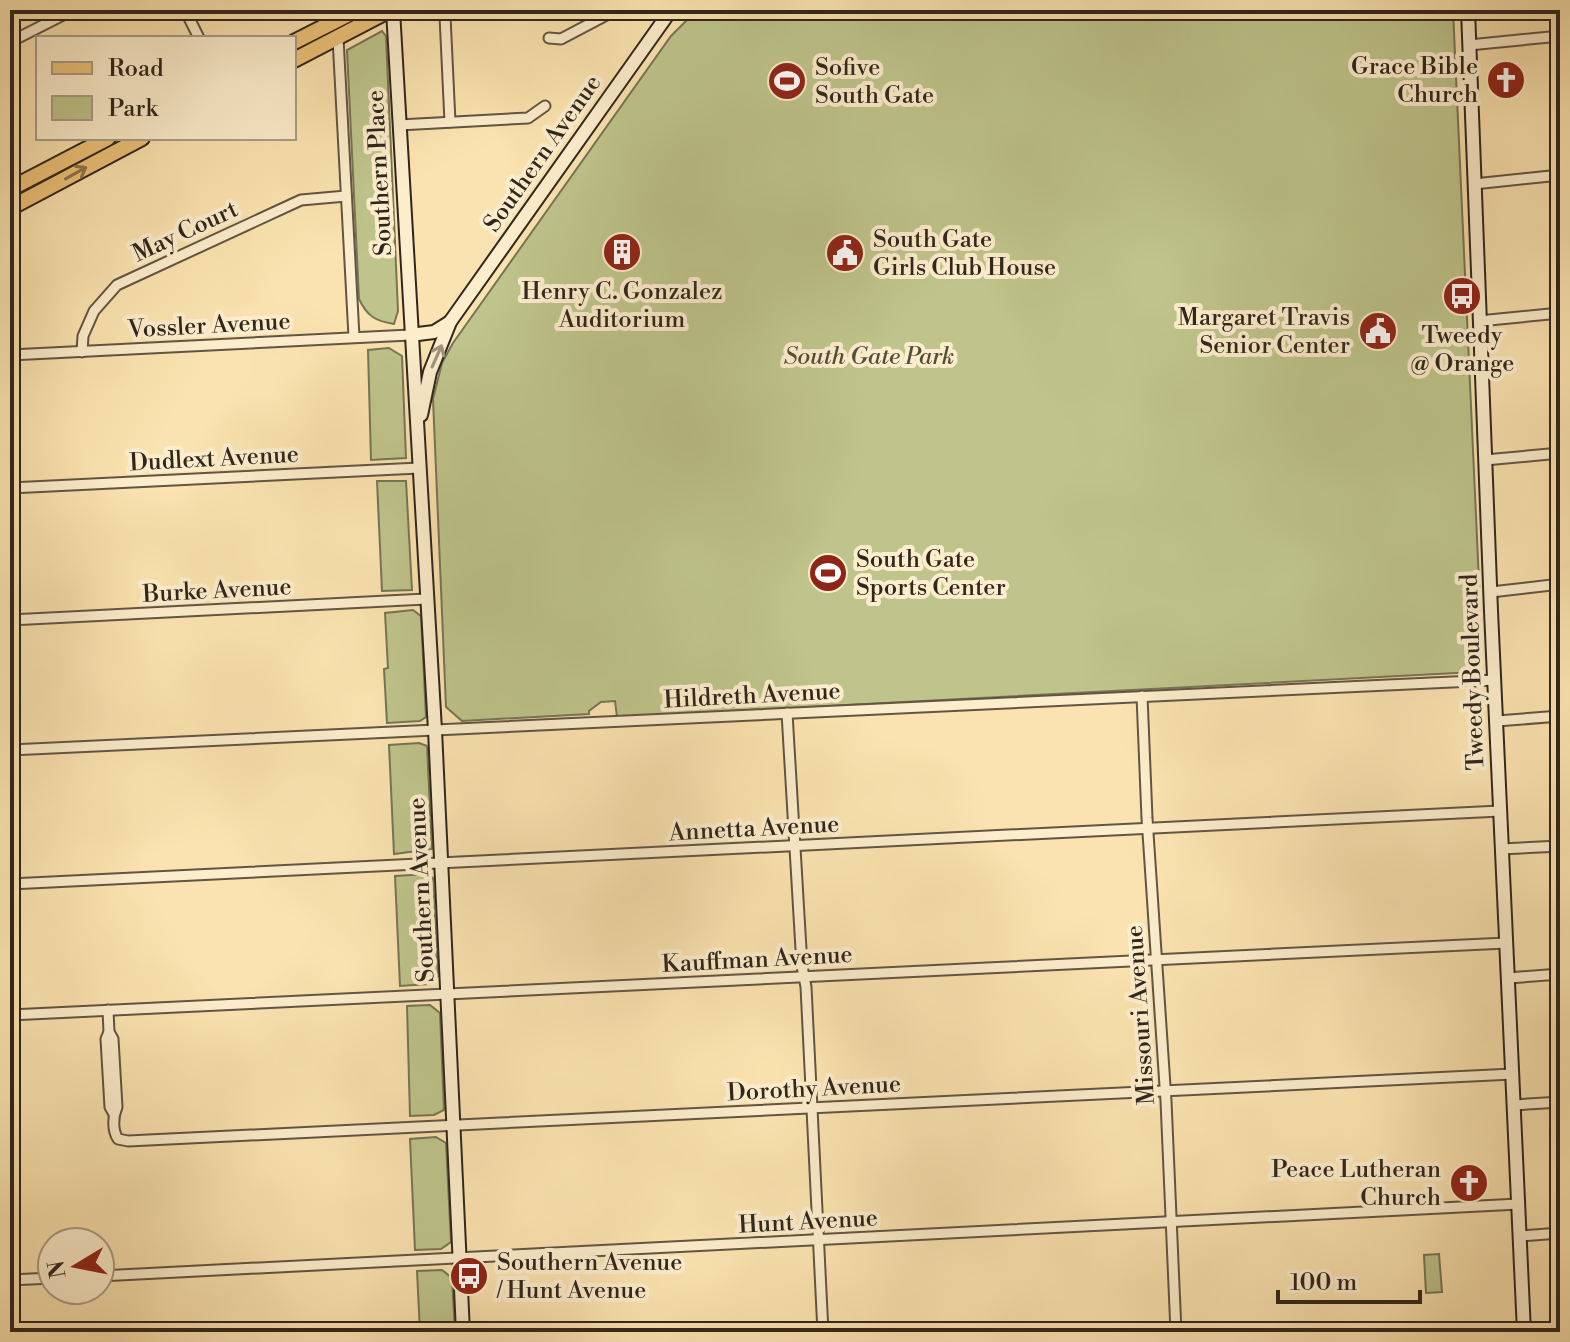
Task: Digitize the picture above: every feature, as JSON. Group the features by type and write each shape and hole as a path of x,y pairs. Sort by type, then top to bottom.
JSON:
{"main road":[{"path":"296,41 357,10"},
{"path":"296,59 391,10"},
{"path":"10,189 104,140"},
{"path":"10,208 138,140"}],"street":[{"path":"10,42 73,10"},
{"path":"185,10 198,36"},
{"name":"Southern Place","path":"391,10 410,335"},
{"path":"549,38 561,39 616,10"},
{"name":"Southern Avenue","path":"418,446 421,411 430,372 450,322 671,10"},
{"name":"Tweedy Boulevard","path":"1468,10 1524,1332"},
{"path":"445,16 450,122"},
{"path":"1469,45 1560,36"},
{"path":"338,38 354,337"},
{"path":"399,125 528,118 545,106"},
{"path":"1474,184 1560,175"},
{"name":"May Court","path":"82,352 83,336 94,311 117,285 301,200 346,196"},
{"path":"1479,321 1560,313"},
{"path":"410,335 434,332 450,322"},
{"name":"Southern Avenue","path":"410,335 435,730 463,1332"},
{"name":"Vossler Avenue","path":"10,355 410,335"},
{"path":"1485,460 1560,453"},
{"name":"Dudlext Avenue","path":"10,488 419,468"},
{"path":"1491,592 1560,584"},
{"name":"Burke Avenue","path":"10,620 426,599"},
{"name":"Hildreth Avenue","path":"10,750 1495,680"},
{"name":"Missouri Avenue","path":"1142,696 1176,1332"},
{"path":"787,713 823,1332"},
{"path":"1497,721 1560,716"},
{"name":"Annetta Avenue","path":"10,884 1500,811"},
{"path":"1502,849 1560,846"},
{"name":"Kauffman Avenue","path":"10,1015 1506,943"},
{"path":"1508,978 1560,974"},
{"name":"Dorothy Avenue","path":"108,1010 109,1032 106,1039 110,1107 114,1114 115,1134 118,1139 128,1141 1513,1074"},
{"path":"1514,1105 1560,1102"},
{"name":"Hunt Avenue","path":"116,1275 1519,1204"},
{"path":"1520,1236 1560,1233"},
{"path":"10,1280 36,1279"}],"green space":[{"name":"South Gate Park","path":"697,10 1453,10 1480,604 1477,620 1479,667 1475,672 617,717 615,701 601,702 589,714 462,721 446,707 433,399 442,363 453,343 671,36"},
{"path":"382,31 386,36 398,311 394,324 372,317 359,299 347,50"},
{"path":"389,348 402,356 406,458 371,460 368,350"},
{"path":"377,481 406,481 412,590 382,591"},
{"path":"413,610 421,616 426,717 420,721 387,723 385,613"},
{"path":"419,743 427,746 432,849 394,854 389,745"},
{"path":"428,874 433,878 438,976 429,984 400,986 395,876"},
{"path":"430,1005 440,1013 444,1110 434,1115 410,1116 407,1006"},
{"path":"436,1137 446,1143 451,1242 441,1249 415,1250 410,1139"},
{"path":"1439,1254 1442,1292 1426,1293 1424,1255"},
{"path":"442,1270 452,1278 455,1332 420,1332 417,1271"}],"place":[{"name":"Grace Bible Church","path":"1506,80"},
{"name":"Sofive South Gate","path":"787,81"},
{"name":"Henry C. Gonzalez Auditorium","path":"622,252"},
{"name":"South Gate Girls Club House","path":"845,253"},
{"name":"Tweedy @ Orange","path":"1462,296"},
{"name":"Margaret Travis Senior Center","path":"1378,331"},
{"name":"South Gate Sports Center","path":"828,573"},
{"name":"Peace Lutheran Church","path":"1469,1183"},
{"name":"Southern Avenue / Hunt Avenue","path":"469,1276"}]}
